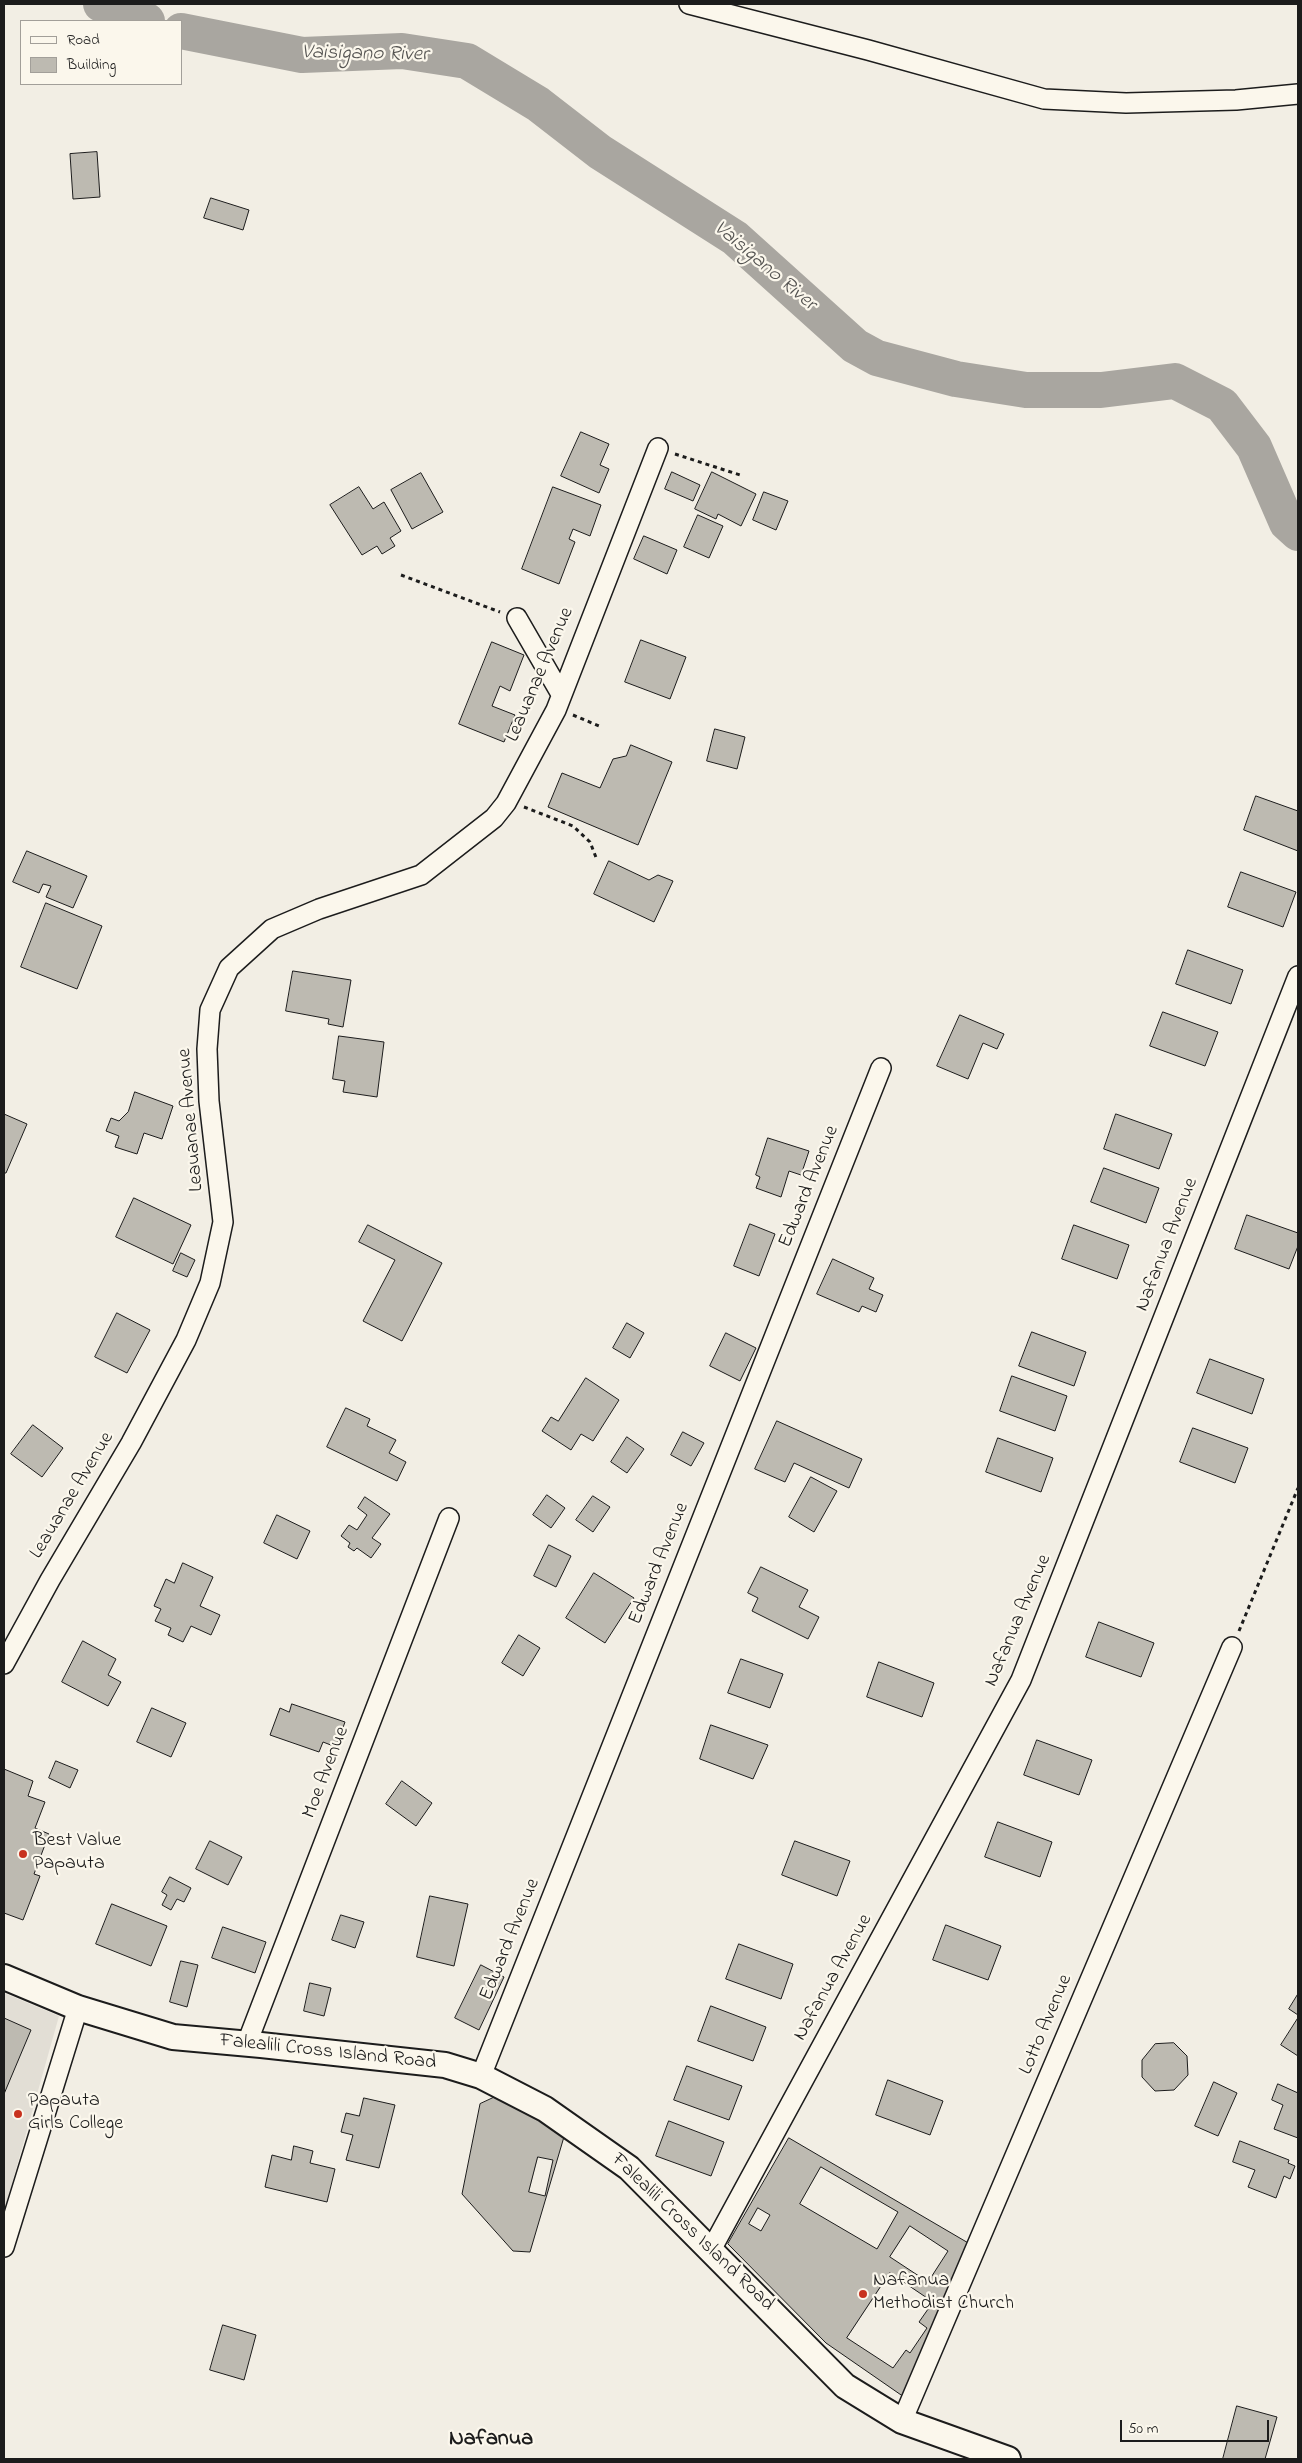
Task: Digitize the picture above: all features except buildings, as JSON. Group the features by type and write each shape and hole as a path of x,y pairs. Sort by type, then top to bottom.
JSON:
{"main road":[{"name":"Falealili Cross Island Road","path":"4,1977 78,2008 173,2037 247,2043 445,2066 481,2076 545,2109 630,2168 845,2386 902,2421 1008,2459"}],"street":[{"path":"689,4 868,50 1044,99 1126,103 1236,100 1298,94"},
{"name":"Leauanae Avenue","path":"4,1664 50,1580 131,1443 186,1340 210,1284 223,1222 209,1101 207,1049 210,1010 229,968 272,929 319,909 421,875 494,818 506,803 559,702 658,448"},
{"path":"517,618 559,702"},
{"name":"Nafanua Avenue","path":"711,2250 1021,1680 1298,976"},
{"name":"Edward Avenue","path":"481,2076 881,1068"},
{"name":"Moe Avenue","path":"247,2043 449,1518"},
{"name":"Lotto Avenue","path":"902,2421 1232,1647"},
{"path":"4,2247 78,2008"}],"path":[{"path":"658,448 740,475"},
{"path":"401,575 517,618"},
{"path":"559,702 599,726"},
{"path":"506,803 526,807 573,826 590,842 596,860"},
{"path":"1232,1647 1298,1488"}],"shaded area":[{"name":"Papauta Girls College","path":"4,1993 59,2016 4,2212"}],"waterway":[{"name":"Vaisigano River","path":"101,4 144,20"},
{"name":"Vaisigano River","path":"182,31 302,55 402,51 467,61 538,104 600,152 735,238 855,346 877,358 956,379 1026,390 1101,390 1175,381 1222,405 1254,447 1287,523 1298,533"}],"place":[{"name":"Best Value Papauta","path":"23,1854"},
{"name":"Papauta Girls College","path":"18,2114"},
{"name":"Nafanua Methodist Church","path":"863,2294"}],"district":[{"name":"Nafanua","path":"491,2440"}]}
